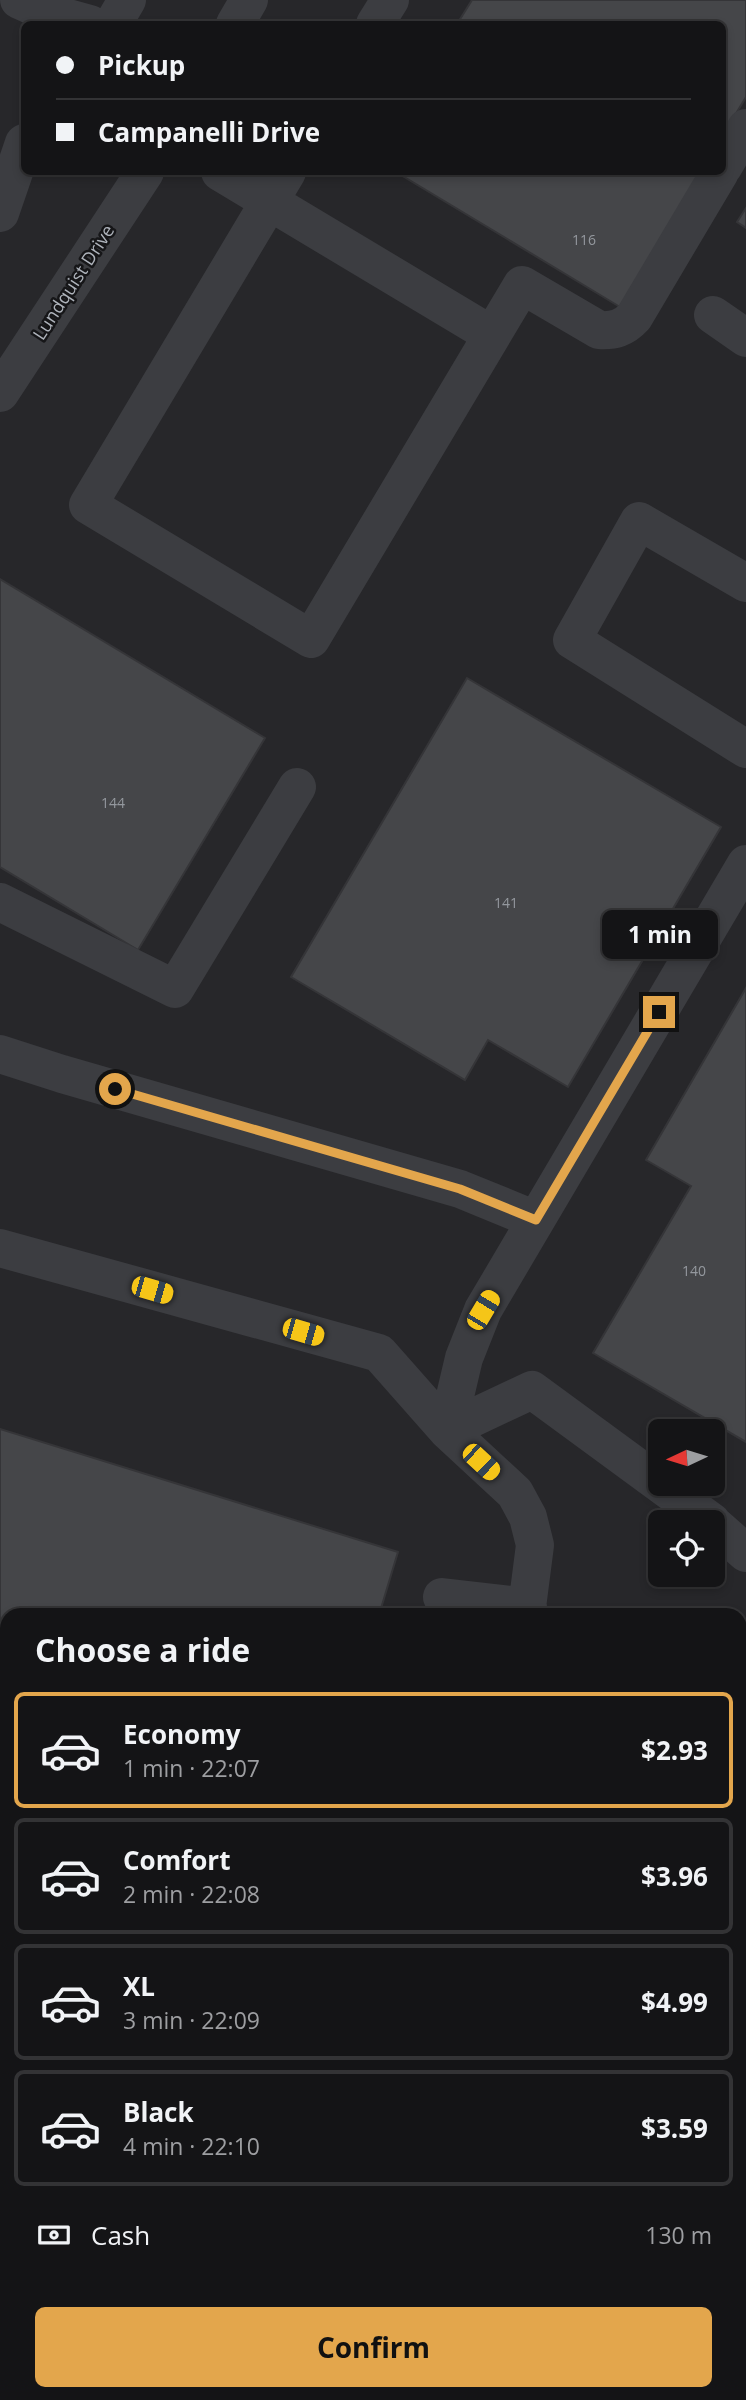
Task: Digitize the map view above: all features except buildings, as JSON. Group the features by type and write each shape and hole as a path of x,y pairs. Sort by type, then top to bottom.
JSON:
{"street":[{"path":"19,0 46,12 79,21"},
{"path":"115,21 127,0"},
{"path":"237,21 249,0"},
{"path":"377,21 390,0"},
{"path":"726,162 746,128"},
{"path":"0,133 21,141"},
{"path":"0,213 21,151"},
{"path":"232,175 278,186 492,335"},
{"path":"278,186 88,505 311,639 522,285 599,330 610,331 627,324 634,317 718,175"},
{"name":"Lundquist Drive","path":"0,393 11,355 130,176"},
{"path":"713,315 746,338"},
{"path":"746,583 639,521 572,640 746,749"},
{"path":"0,902 176,989 297,787"},
{"path":"447,1430 464,1358 483,1310 746,864"},
{"path":"0,1054 460,1189 536,1220"},
{"path":"0,1248 379,1353 447,1430 515,1493 528,1517 535,1545 529,1608"},
{"path":"447,1430 532,1391 694,1510"},
{"path":"725,1534 746,1553"},
{"path":"442,1597 501,1608"}],"shaded area":[{"path":"0,0 746,0 746,1608 0,1608"}],"route":[{"path":"115,1089 460,1189 536,1220 659,1012"}]}
